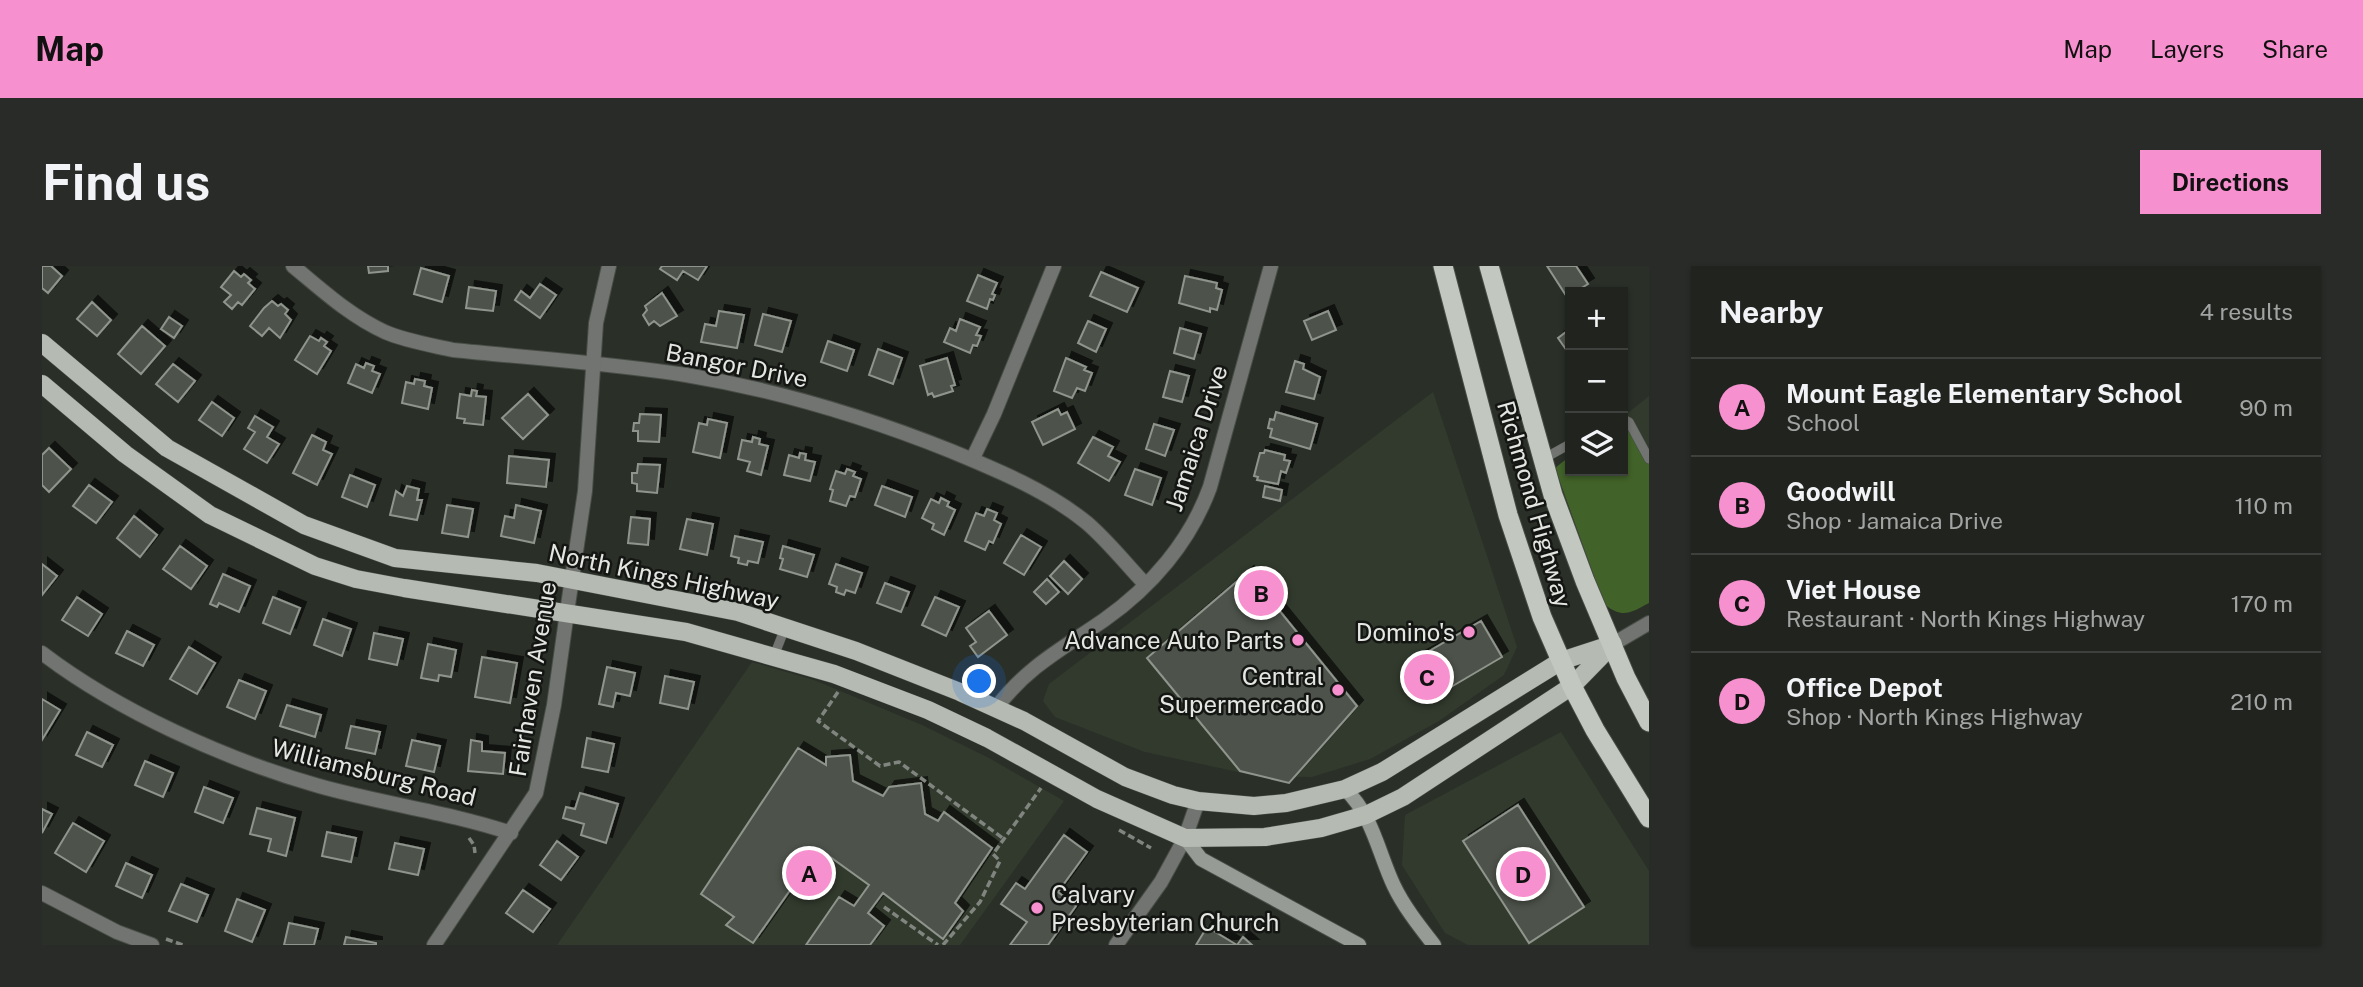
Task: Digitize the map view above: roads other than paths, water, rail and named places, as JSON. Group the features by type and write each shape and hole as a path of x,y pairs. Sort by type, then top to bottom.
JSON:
{"highway":[{"name":"Richmond Highway","path":"1443,266 1515,539 1542,617 1572,686 1595,730 1649,818"},
{"name":"Richmond Highway","path":"1489,266 1553,495 1585,582 1614,644 1626,678 1649,722"}],"main road":[{"name":"North Kings Highway","path":"42,343 167,448 304,525 396,558 537,573 738,612 869,656 996,708 1125,777 1198,802 1254,806 1286,803 1345,789 1382,772 1562,661 1614,644"},
{"name":"North Kings Highway","path":"42,384 125,454 210,515 314,566 356,579 404,588 686,632 834,674 928,710 987,738 1097,799 1185,838 1265,837 1321,828 1366,816 1403,797 1572,686 1614,644"},
{"path":"1345,789 1359,803 1366,816 1395,888 1434,945"},
{"name":"North Kings Highway","path":"1185,838 1201,859 1359,945"}],"street":[{"name":"Fairhaven Avenue","path":"434,945 511,833 540,782 585,491 596,323 609,266"},
{"path":"972,460 994,414 1054,266"},
{"name":"Jamaica Drive","path":"996,708 1009,691 1041,661 1106,618 1145,584 1165,566 1184,541 1201,511 1271,266"},
{"name":"Bangor Drive","path":"295,267 340,305 387,333 453,350 687,376 819,405 906,433 972,460 1044,495 1085,521 1145,584"},
{"path":"1614,644 1649,623"},
{"name":"Williamsburg Road","path":"42,653 150,719 227,754 320,786 386,803 467,819 511,833"},
{"path":"1116,945 1161,882 1185,838 1198,802"},
{"path":"42,893 117,932 152,945"}],"lane":[{"path":"1628,422 1649,459"},
{"path":"1542,459 1565,447"},
{"path":"774,656 785,628"}],"place":[{"name":"Goodwill","path":"1261,593"},
{"name":"Domino's","path":"1469,632"},
{"name":"Advance Auto Parts","path":"1298,640"},
{"name":"Viet House","path":"1427,677"},
{"name":"Central Supermercado","path":"1338,690"},
{"name":"Mount Eagle Elementary School","path":"809,873"},
{"name":"Office Depot","path":"1523,874"},
{"name":"Calvary Presbyterian Church","path":"1037,908"}]}
